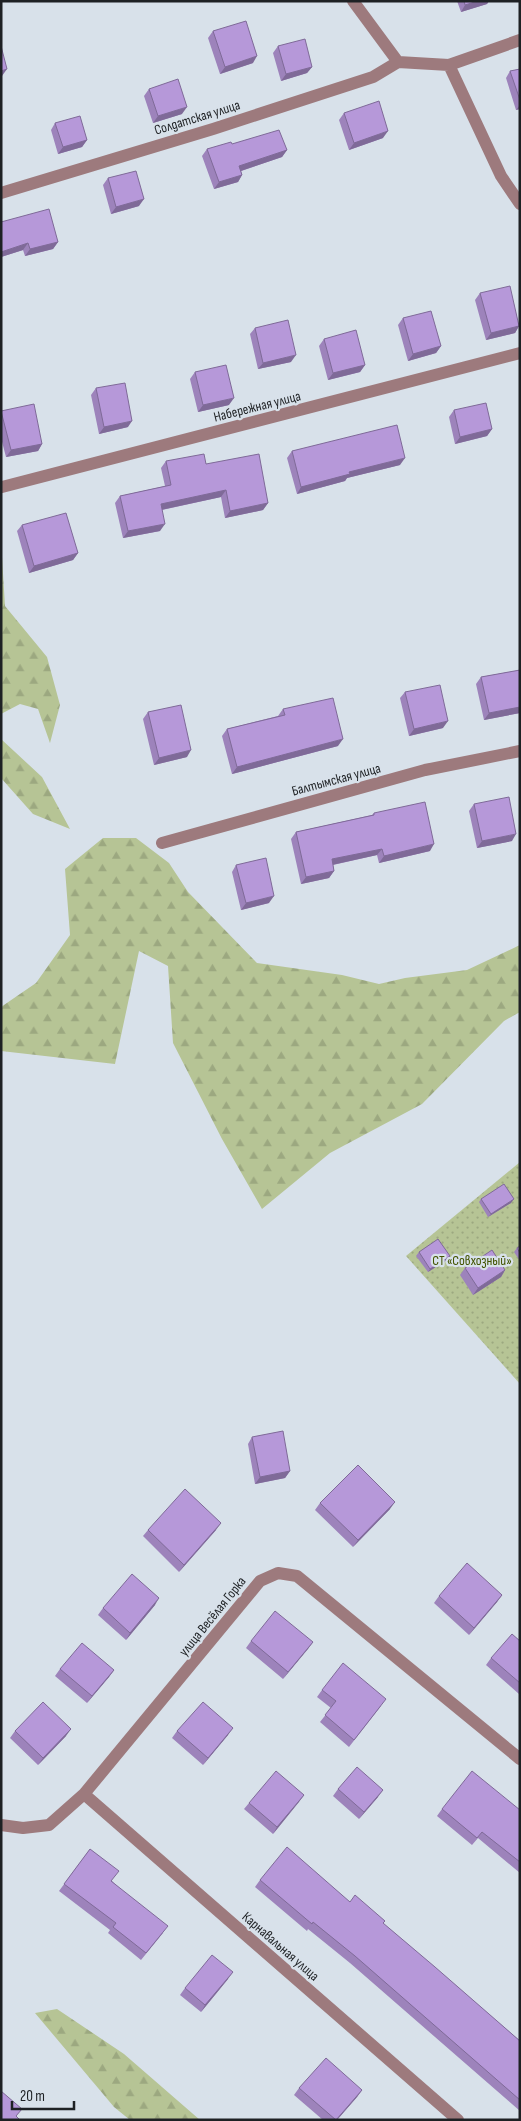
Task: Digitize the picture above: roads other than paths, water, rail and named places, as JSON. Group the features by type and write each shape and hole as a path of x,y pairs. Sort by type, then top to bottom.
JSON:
{"street":[{"path":"353,1 398,62 449,65 520,40"},
{"name":"Солдатская улица","path":"1,193 213,129 373,77 398,62"},
{"path":"449,65 501,176 520,204"},
{"name":"Набережная улица","path":"2,487 520,353"},
{"name":"Балтымская улица","path":"162,843 425,770 520,751"},
{"name":"улица Весёлая Горка","path":"1,1825 23,1828 49,1825 84,1794 260,1581 278,1573 298,1576 520,1759"},
{"name":"Карнавальная улица","path":"84,1794 458,2120"}],"park label":[{"name":"СТ «Совхозный»","path":"472,1260"}]}
